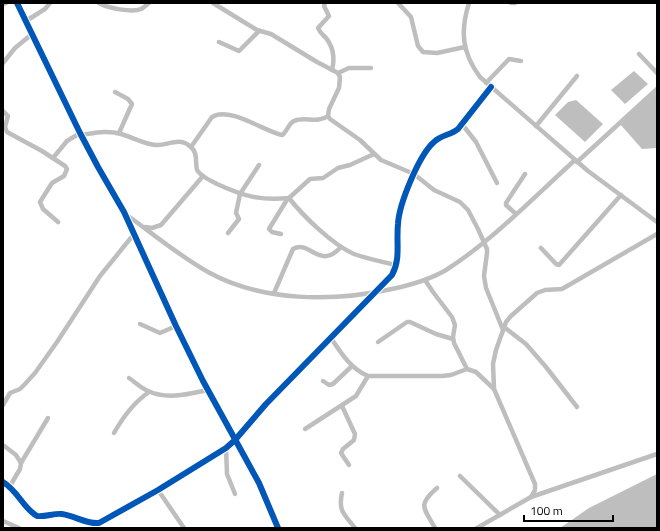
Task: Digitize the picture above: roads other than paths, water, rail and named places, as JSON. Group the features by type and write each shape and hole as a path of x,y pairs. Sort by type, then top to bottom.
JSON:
{"street":[{"path":"17,3 81,134 124,212 176,326 208,390 260,483 278,528"},
{"path":"26,21 45,9 50,3"},
{"path":"99,3 114,8 138,10 142,9 148,3"},
{"path":"213,3 260,31 271,34 338,73 340,77 339,88 329,109 328,116 330,119 367,146 374,154 386,163 414,174 440,194 463,204 468,210 487,253 484,276 486,288 504,328 526,344 578,407"},
{"path":"325,3 324,6 329,16 318,28 326,38 333,51 334,56 332,70"},
{"path":"398,3 411,18 418,46 423,52 437,53 465,47"},
{"path":"469,3 463,29 465,47 474,68 486,83 576,161 657,222"},
{"path":"219,42 239,51 260,31"},
{"path":"3,63 14,48 32,34"},
{"path":"639,54 657,73"},
{"path":"486,83 509,60 521,62"},
{"path":"338,73 349,68 371,68"},
{"path":"536,126 578,76"},
{"path":"3,482 10,486 37,516 43,517 61,514 74,517 91,526 106,520 158,490 226,448 235,440 266,404 392,275 398,260 397,238 399,215 414,174 425,154 434,142 458,129 491,88"},
{"path":"124,212 183,256 209,272 232,282 287,296 316,298 334,298 375,293 406,286 425,280 444,271 483,241 516,214 657,90"},
{"path":"115,92 128,99 132,104 119,133"},
{"path":"3,111 8,116 4,131 42,151 65,166 67,169 60,179 52,183 40,202 43,209 58,222"},
{"path":"191,147 212,117 217,114 223,113 236,117 282,135 295,121 321,120 328,116"},
{"path":"462,124 476,142 497,184"},
{"path":"53,158 67,141 81,134 102,131 119,133 157,145 178,142 191,147 196,155 197,170 203,176 240,194 258,198 289,198 322,232 342,247 364,258 396,265"},
{"path":"281,234 272,232 269,229 289,198 310,179 323,178 338,168 350,165 374,154"},
{"path":"228,233 239,218 236,213 240,194 259,165"},
{"path":"516,214 506,205 506,203 525,174"},
{"path":"144,227 152,228 160,225 203,176"},
{"path":"541,248 556,264 560,265 621,196"},
{"path":"3,405 10,394 20,389 35,372 57,342 103,271 134,234"},
{"path":"531,497 535,490 535,484 494,389 493,364 496,350 506,322 537,293 545,290 562,289 657,234"},
{"path":"274,293 293,249 300,247 326,257 332,255 342,247"},
{"path":"425,280 449,311 454,321 453,339 468,369"},
{"path":"378,342 407,322 436,334 453,339"},
{"path":"140,324 160,333 176,326"},
{"path":"331,338 352,366 362,374 368,376 442,376 451,375 468,369 476,372 494,389"},
{"path":"323,381 331,385 352,366"},
{"path":"306,429 356,396 368,376"},
{"path":"129,378 149,392 188,395 208,390"},
{"path":"114,433 128,411 140,398 149,392"},
{"path":"342,406 355,434 354,440 342,451 342,456 349,465"},
{"path":"10,486 48,418"},
{"path":"3,445 16,454 21,464"},
{"path":"226,448 227,474 235,494"},
{"path":"477,528 531,497 657,454"},
{"path":"460,476 500,515"},
{"path":"436,528 425,511 424,504 428,496 438,488"},
{"path":"158,490 184,528"},
{"path":"342,493 340,509 355,528"},
{"path":"3,521 19,528"}]}
